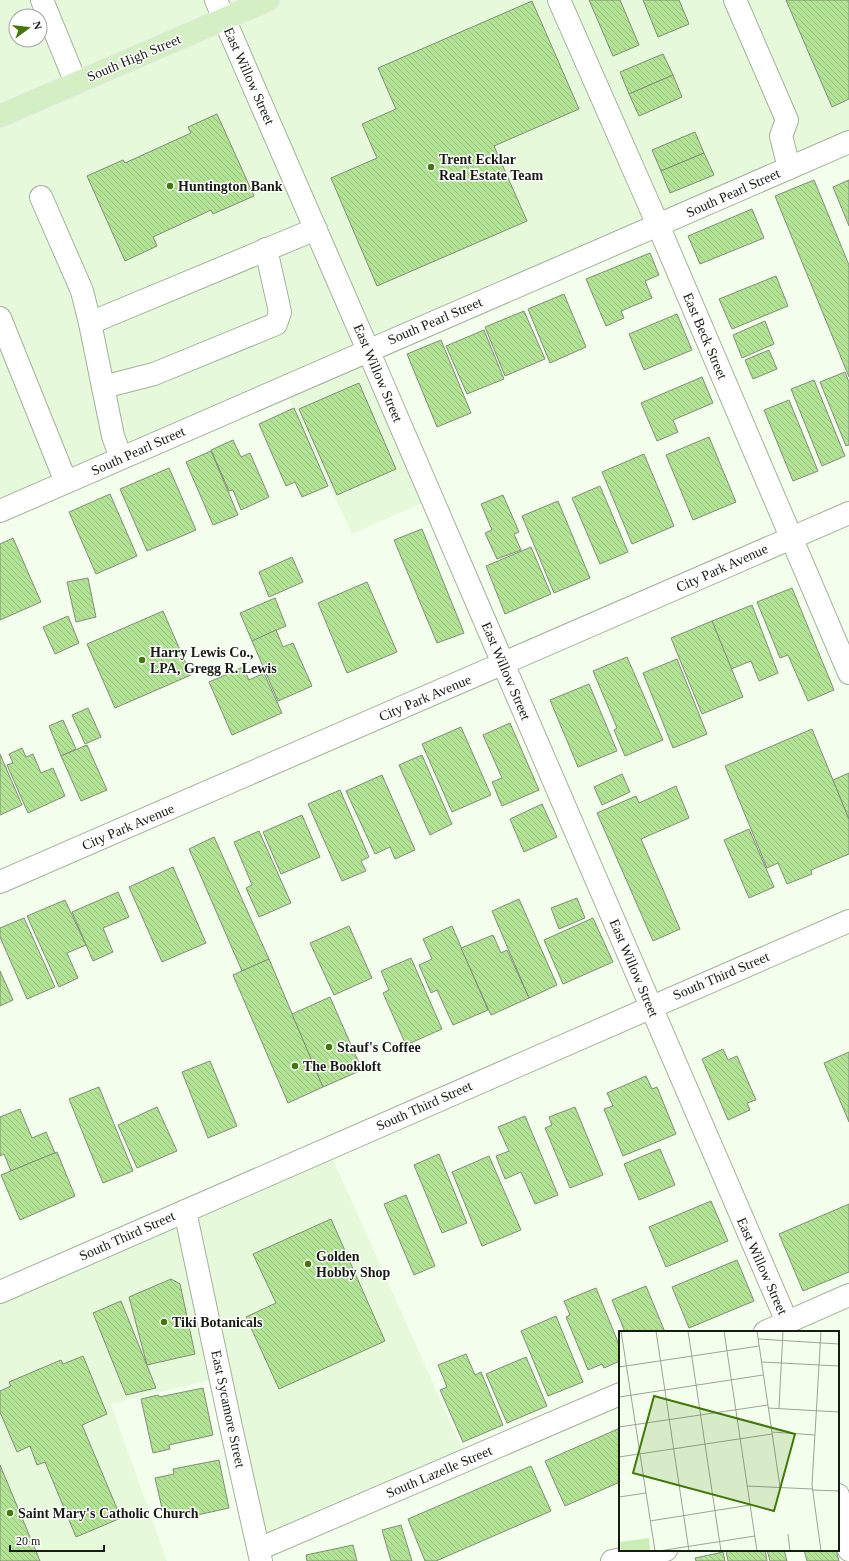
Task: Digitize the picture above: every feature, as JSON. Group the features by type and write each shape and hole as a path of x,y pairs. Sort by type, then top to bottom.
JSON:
{"main road":[{"name":"South High Street","path":"0,116 76,83 220,10 268,0"}],"street":[{"path":"42,0 76,83"},
{"name":"East Beck Street","path":"559,0 658,225 849,673"},
{"path":"735,0 787,120 781,136 789,168"},
{"name":"East Willow Street","path":"220,10 316,229 650,1007 799,1323"},
{"name":"South Pearl Street","path":"0,511 849,142"},
{"path":"41,197 82,291 113,436 121,458"},
{"path":"90,323 316,229"},
{"path":"103,387 154,374 276,324 280,312 266,249"},
{"path":"0,318 66,482"},
{"name":"City Park Avenue","path":"0,882 849,513"},
{"name":"South Third Street","path":"0,1292 849,921"},
{"name":"East Sycamore Street","path":"185,1211 260,1555"},
{"path":"769,1331 799,1323 849,1295"},
{"name":"South Lazelle Street","path":"260,1555 619,1394"},
{"path":"842,1509 849,1550"},
{"path":"612,1561 661,1551"}],"shaded area":[{"path":"0,0 849,0 849,140 367,348 434,498 352,534 283,385 0,510"},
{"path":"328,1148 468,1461 262,1553 222,1377 111,1404 167,1561 0,1561 0,1289"}],"building":[{"path":"589,0 620,0 639,45 613,56"},
{"path":"643,0 679,0 689,24 658,37"},
{"path":"786,0 849,0 849,99 832,107"},
{"path":"532,1 579,109 494,146 527,221 377,286 331,178 377,158 362,124 396,109 378,68"},
{"path":"663,54 673,75 629,94 620,72"},
{"path":"673,75 682,97 639,116 629,94"},
{"name":"Huntington Bank","path":"217,114 254,196 213,214 211,210 153,237 157,246 125,261 87,176 123,160 125,163 191,133 188,127"},
{"path":"695,132 704,153 661,171 652,150"},
{"path":"704,153 714,175 670,193 661,171"},
{"path":"814,180 849,265 849,377 775,196"},
{"path":"849,180 849,226 833,187"},
{"path":"752,209 764,238 700,264 688,236"},
{"path":"650,253 659,275 645,281 652,298 621,311 624,318 606,326 586,279"},
{"path":"776,276 788,306 732,329 719,299"},
{"path":"564,294 586,347 550,363 528,309"},
{"path":"524,311 545,359 505,376 485,327"},
{"path":"677,314 692,350 644,370 629,334"},
{"path":"765,321 774,344 742,358 733,335"},
{"path":"484,330 504,379 467,394 446,346"},
{"path":"441,340 471,413 437,427 407,354"},
{"path":"769,350 777,369 753,379 745,360"},
{"path":"845,372 849,382 849,445 846,446 820,382"},
{"path":"702,377 713,403 673,420 678,432 657,441 641,403"},
{"path":"814,380 845,456 822,466 791,389"},
{"path":"359,383 396,469 337,495 299,409"},
{"path":"789,400 818,471 793,481 764,410"},
{"path":"294,408 328,486 302,497 295,482 286,486 259,424"},
{"path":"709,437 736,502 693,520 666,455"},
{"path":"233,440 241,457 250,453 269,497 241,510 233,490 229,491 211,450"},
{"path":"211,451 238,515 213,525 186,462"},
{"path":"644,454 674,526 632,544 602,472"},
{"path":"169,468 196,530 147,551 120,489"},
{"path":"600,486 628,552 600,564 572,498"},
{"path":"110,494 137,556 96,574 69,512"},
{"path":"503,495 519,532 514,534 521,550 497,559 485,533 492,530 481,504"},
{"path":"558,501 590,578 554,593 522,516"},
{"path":"422,529 464,633 437,643 394,540"},
{"path":"13,538 41,602 0,620 0,544"},
{"path":"531,547 551,594 505,614 486,566"},
{"path":"292,557 303,582 269,597 259,572"},
{"path":"88,578 96,617 76,622 67,582"},
{"path":"367,582 397,652 347,673 318,603"},
{"path":"792,588 834,690 808,701 788,655 780,658 757,602"},
{"path":"275,598 286,626 252,641 240,613"},
{"path":"752,605 778,673 759,681 751,661 731,669 712,621"},
{"path":"163,611 191,675 115,708 87,644"},
{"path":"68,616 79,643 55,654 43,627"},
{"path":"712,621 743,697 702,714 671,638"},
{"path":"276,630 283,647 293,643 312,686 278,701 252,641"},
{"path":"627,657 663,740 625,756 614,730 617,728 593,671"},
{"path":"677,659 707,734 673,748 643,673"},
{"path":"243,667 249,680 264,673 282,713 232,735 209,682"},
{"path":"589,684 617,751 578,767 550,700"},
{"path":"88,708 101,737 85,744 72,715"},
{"path":"63,720 76,749 61,756 49,726"},
{"path":"510,723 539,790 502,806 492,782 502,778 483,735"},
{"path":"461,727 491,795 452,812 422,744"},
{"path":"812,729 849,819 849,854 811,870 812,874 787,884 778,863 767,868 725,766"},
{"path":"87,745 107,790 81,801 61,756"},
{"path":"22,748 26,757 33,754 41,773 53,768 65,796 28,813 7,765 13,763 9,754"},
{"path":"0,754 22,805 0,815"},
{"path":"422,755 452,824 430,835 399,765"},
{"path":"849,773 849,819 833,780"},
{"path":"622,774 630,792 602,805 594,787"},
{"path":"382,775 415,850 395,859 390,847 375,854 346,791"},
{"path":"676,786 689,818 641,839 680,929 653,941 597,813 636,796 639,803"},
{"path":"340,790 369,857 361,861 366,871 342,881 308,804"},
{"path":"542,804 557,837 524,852 510,819"},
{"path":"302,815 320,857 281,874 263,832"},
{"path":"749,829 774,887 749,898 724,840"},
{"path":"259,831 291,903 259,917 246,888 252,885 234,842"},
{"path":"214,837 269,959 242,971 189,849"},
{"path":"173,867 206,943 162,962 129,887"},
{"path":"118,892 129,917 103,928 113,952 93,961 72,912"},
{"path":"577,898 585,918 559,929 551,908"},
{"path":"519,899 557,985 529,998 492,911"},
{"path":"65,900 86,945 67,953 78,978 59,987 27,916"},
{"path":"24,918 55,987 27,999 0,937 0,928"},
{"path":"593,918 613,962 563,984 544,940"},
{"path":"349,926 372,978 334,995 310,943"},
{"path":"452,926 488,1010 453,1025 437,990 431,993 419,965 432,959 423,939"},
{"path":"493,935 501,953 507,950 529,998 491,1015 461,948"},
{"path":"411,958 442,1029 406,1045 383,993 389,990 381,971"},
{"path":"269,959 323,1087 288,1103 233,975"},
{"path":"0,971 13,1000 0,1006"},
{"path":"330,997 362,1070 323,1087 292,1014"},
{"path":"723,1049 728,1060 737,1056 756,1100 747,1103 750,1110 728,1120 702,1059"},
{"path":"849,1052 849,1122 824,1063"},
{"path":"210,1061 237,1126 208,1138 182,1072"},
{"path":"646,1076 652,1089 657,1087 676,1134 623,1156 604,1109 613,1106 607,1093"},
{"path":"99,1087 133,1171 103,1183 69,1099"},
{"path":"157,1107 177,1151 137,1168 118,1125"},
{"path":"575,1107 603,1175 570,1188 545,1128 552,1125 549,1117"},
{"path":"20,1109 32,1138 46,1132 55,1153 11,1171 4,1154 0,1156 0,1117"},
{"path":"525,1116 558,1195 535,1204 521,1172 505,1179 496,1156 509,1151 498,1127"},
{"path":"660,1149 675,1185 639,1200 624,1164"},
{"path":"57,1152 75,1196 20,1220 1,1175"},
{"path":"439,1154 467,1223 442,1233 414,1165"},
{"path":"489,1156 521,1230 482,1246 452,1172"},
{"path":"406,1195 435,1266 414,1275 384,1204"},
{"path":"711,1201 728,1241 666,1267 649,1227"},
{"path":"849,1204 849,1272 803,1291 779,1234"},
{"path":"331,1219 385,1341 279,1389 246,1317 276,1303 253,1254"},
{"path":"737,1260 754,1301 689,1328 672,1287"},
{"path":"171,1279 180,1284 195,1354 147,1365 129,1297"},
{"path":"646,1286 665,1331 625,1331 612,1300"},
{"path":"596,1288 619,1345 619,1361 604,1368 602,1364 588,1370 566,1317 570,1315 564,1301"},
{"path":"121,1301 156,1388 126,1395 93,1313"},
{"path":"556,1316 583,1382 548,1396 521,1331"},
{"path":"466,1354 475,1375 481,1372 503,1425 463,1442 440,1390 447,1387 438,1365"},
{"path":"83,1356 107,1414 82,1425 121,1518 76,1537 45,1462 37,1465 30,1446 17,1452 0,1412 0,1391 11,1386 9,1382 61,1360 63,1364"},
{"path":"526,1357 547,1406 507,1423 486,1374"},
{"path":"203,1388 213,1435 169,1445 170,1449 153,1453 141,1399"},
{"path":"619,1428 619,1482 565,1506 545,1461"},
{"path":"219,1460 229,1508 184,1518 182,1513 164,1517 155,1478 174,1474 173,1469"},
{"name":"Saint Mary's Catholic Church","path":"0,1465 40,1561 0,1561"},
{"path":"531,1466 551,1511 436,1561 425,1561 408,1519"},
{"path":"401,1525 412,1561 391,1561 382,1530"},
{"path":"353,1545 357,1561 307,1561 306,1555"},
{"path":"726,1551 765,1551 767,1561 728,1561"},
{"path":"767,1551 784,1551 787,1561 770,1561"},
{"path":"804,1551 836,1551 839,1561 807,1561"},
{"path":"723,1552 725,1561 696,1561 695,1558"}],"place":[{"name":"Trent Ecklar Real Estate Team","path":"431,167"},
{"name":"Huntington Bank","path":"170,186"},
{"name":"Harry Lewis Co., LPA, Gregg R. Lewis","path":"142,660"},
{"name":"Stauf's Coffee","path":"329,1047"},
{"name":"The Bookloft","path":"295,1066"},
{"name":"Golden Hobby Shop","path":"308,1264"},
{"name":"Tiki Botanicals","path":"164,1322"},
{"name":"Saint Mary's Catholic Church","path":"10,1513"}]}
